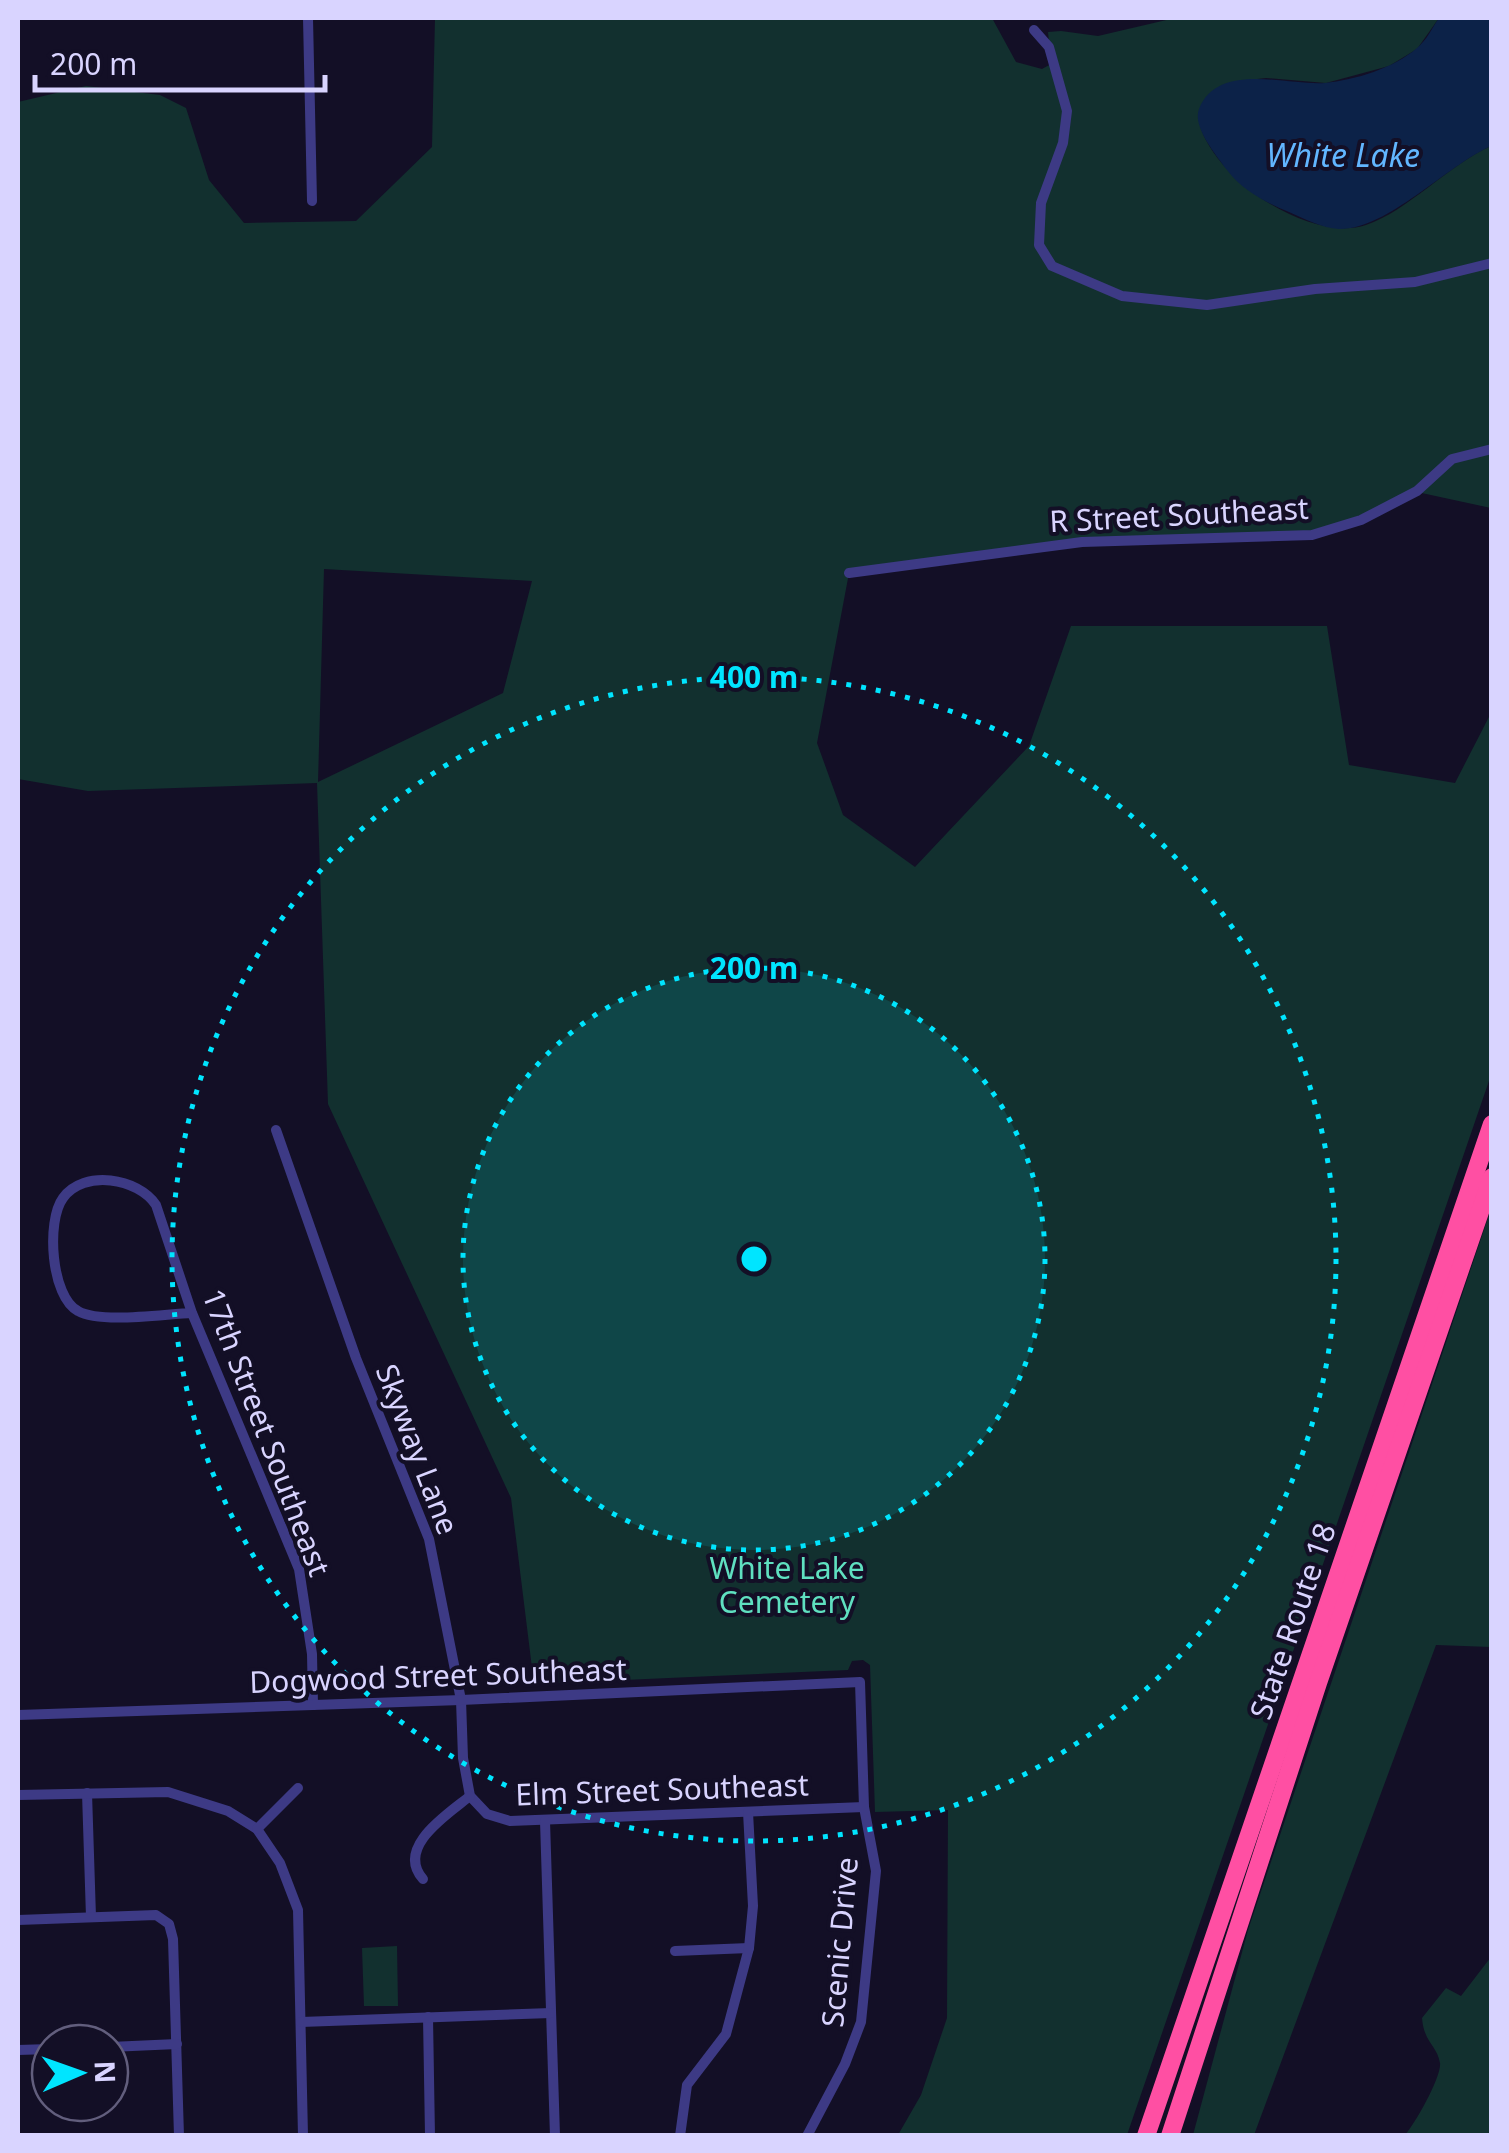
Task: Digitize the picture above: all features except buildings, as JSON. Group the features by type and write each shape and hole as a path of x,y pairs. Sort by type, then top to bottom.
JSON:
{"highway":[{"name":"State Route 18","path":"1146,2136 1492,1124"},
{"name":"State Route 18","path":"1170,2136 1193,2058 1492,1177"},
{"path":"1181,2136 1193,2058"}],"street":[{"path":"308,18 312,200"},
{"path":"1034,30 1049,46 1067,110 1063,143 1041,203 1039,244 1052,266 1122,296 1207,305 1315,290 1415,282 1492,263"},
{"name":"R Street Southeast","path":"849,573 1082,542 1312,535 1360,520 1417,492 1452,459 1492,449"},
{"name":"Skyway Lane","path":"276,1130 356,1358 429,1539 461,1700 463,1758 470,1796"},
{"name":"17th Street Southeast","path":"192,1313 85,1314 66,1302 58,1286 54,1226 62,1198 73,1188 90,1183 128,1182 140,1187 156,1205 192,1313 299,1569 312,1654 312,1706"},
{"name":"Dogwood Street Southeast","path":"18,1715 860,1682"},
{"name":"Scenic Drive","path":"806,2136 845,2064 861,2022 876,1871 864,1807 860,1682"},
{"path":"257,1829 298,1788"},
{"path":"18,1795 168,1792 228,1810 257,1829 280,1863 298,1910 303,2136"},
{"path":"87,1793 91,1916"},
{"path":"424,1879 415,1862 422,1839 470,1796"},
{"name":"Elm Street Southeast","path":"470,1796 478,1807 496,1818 545,1821 864,1807"},
{"path":"680,2136 688,2085 726,2034 748,1948 753,1906 748,1812"},
{"path":"545,1821 555,2136"},
{"path":"18,1920 156,1915 165,1920 172,1939 180,2136"},
{"path":"676,1951 748,1948"},
{"path":"301,2022 551,2013"},
{"path":"428,2017 430,2136"},
{"path":"130,2046 177,2044"}],"green space":[{"name":"White Lake Cemetery","path":"435,18 992,18 1016,62 1042,69 1051,64 1048,32 1098,36 1175,18 1439,18 1417,49 1389,66 1326,83 1266,78 1239,81 1215,91 1198,116 1205,138 1220,161 1264,200 1317,224 1343,228 1382,218 1491,146 1491,508 1417,492 1312,535 1082,542 849,573 817,743 843,815 915,867 1029,746 1071,626 1327,626 1349,765 1455,783 1491,713 1491,1075 1127,2135 898,2135 921,2095 947,2018 948,1810 875,1812 870,1665 863,1660 852,1661 848,1670 534,1684 511,1498 328,1104 317,783 88,791 18,779 18,102 86,86 160,95 186,108 209,180 244,223 356,221 432,147","holes":["324,569 532,581 503,693 318,782"]},
{"path":"1491,1209 1491,1647 1436,1645 1254,2135 1193,2135 1248,1930"},
{"path":"397,1946 398,2006 364,2006 362,1948"},
{"path":"1491,1957 1491,2135 1405,2135 1427,2100 1440,2063 1422,2018 1446,1988 1461,1996"}],"water":[{"name":"White Lake","path":"1439,18 1491,18 1491,146 1377,219 1339,229 1271,204 1233,177 1202,133 1199,109 1208,94 1222,85 1256,79 1325,83 1361,76 1408,55 1424,41"}]}
